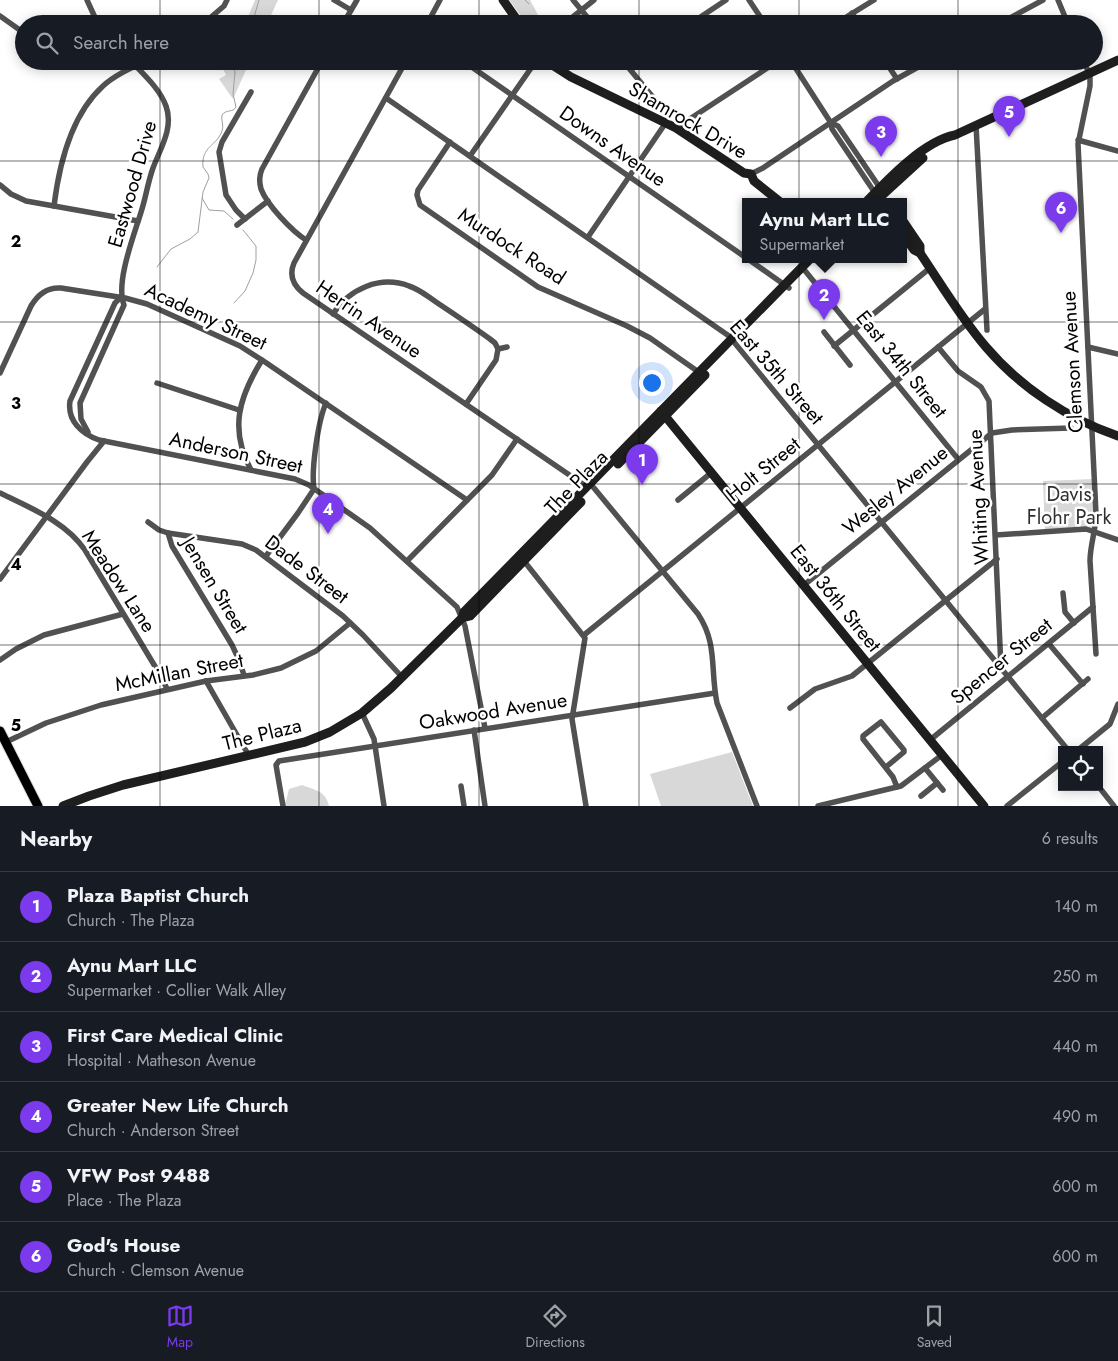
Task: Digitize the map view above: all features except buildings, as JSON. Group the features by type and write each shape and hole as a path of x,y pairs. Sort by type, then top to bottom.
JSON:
{"main road":[{"path":"503,0 514,15"},
{"path":"1103,67 1118,60"},
{"name":"Shamrock Drive","path":"560,70 676,128 744,173 751,174 754,181 775,198"},
{"path":"880,197 919,161 952,141 955,135 1096,70"},
{"path":"907,227 920,246 920,253"},
{"path":"907,240 914,250 920,253 968,323 999,361 1025,384 1058,407 1091,425 1118,436"},
{"name":"The Plaza","path":"63,806 123,785 305,742 336,729 362,713 462,618 464,612 663,414 807,263"},
{"name":"The Plaza","path":"803,269 811,263"},
{"name":"East 36th Street","path":"663,414 984,806"},
{"name":"The Plaza","path":"462,618 470,616 524,561 591,487"},
{"path":"0,731 38,806"}],"street":[{"path":"88,0 93,15"},
{"path":"213,15 224,6 227,0"},
{"path":"334,0 351,10"},
{"path":"348,15 357,0"},
{"path":"432,15 440,0"},
{"path":"573,0 585,15"},
{"path":"575,15 594,0"},
{"path":"704,15 726,0"},
{"path":"750,0 759,15"},
{"path":"849,15 874,0"},
{"path":"1016,15 1043,0"},
{"path":"1058,0 1064,15"},
{"path":"0,16 15,27"},
{"path":"54,206 58,180 67,148 83,112 103,86 126,70"},
{"name":"Eastwood Drive","path":"94,438 83,425 80,404 124,305 121,298 127,254 152,172 166,136 168,119 167,108 163,98 139,70"},
{"path":"306,240 294,231 268,200 262,192 260,184 262,170 317,70"},
{"name":"Herrin Avenue","path":"401,70 292,266 292,280 303,293 333,314 591,487 698,614 708,632 712,646 715,693 721,714 757,806"},
{"name":"Downs Avenue","path":"476,70 742,255"},
{"path":"470,156 530,70"},
{"path":"588,237 666,123 666,113 631,70"},
{"path":"676,128 764,70"},
{"path":"797,70 831,123 832,129 880,197"},
{"path":"890,70 896,79"},
{"path":"751,174 757,172 896,79 912,70"},
{"name":"Clemson Avenue","path":"1089,73 1090,86 1078,140 1095,531 1090,556 1096,651"},
{"path":"245,219 226,195 219,152 222,142 251,92"},
{"name":"East 35th Street","path":"386,98 722,330 818,444 1065,746"},
{"path":"976,125 987,330"},
{"path":"1078,140 1118,151"},
{"name":"Murdock Road","path":"450,142 417,192 417,200 423,208 538,287 632,328 702,374"},
{"path":"0,185 22,199 138,221"},
{"path":"237,225 268,200"},
{"name":"Downs Avenue","path":"754,263 787,286"},
{"path":"834,346 930,268"},
{"name":"East 34th Street","path":"803,269 958,459"},
{"path":"333,314 346,298 364,287 380,283 404,284 419,291 478,330 495,343 498,349 496,360 466,404"},
{"name":"Academy Street","path":"0,373 32,306 44,292 57,288 136,300 156,307 233,343 262,360 467,500"},
{"name":"Eastwood Drive","path":"104,441 86,434 74,422 70,412 70,401 115,303 121,298"},
{"name":"Holt Street","path":"584,635 985,309"},
{"path":"824,332 850,365"},
{"path":"498,349 507,347"},
{"name":"Whiting Avenue","path":"938,347 958,371 984,390 989,405 1001,668"},
{"path":"1088,347 1118,354"},
{"path":"251,470 240,440 239,410 246,390 262,360"},
{"path":"157,383 239,410"},
{"path":"266,556 314,489 312,478 326,403"},
{"name":"Wesley Avenue","path":"804,585 991,434 998,431 1071,428"},
{"path":"406,561 492,475 517,439"},
{"path":"0,579 104,441"},
{"name":"Anderson Street","path":"104,441 295,479 314,489 370,528 457,607 465,626 485,728"},
{"path":"678,500 711,473"},
{"name":"Meadow Lane","path":"0,494 46,516 65,529 82,546 167,689"},
{"name":"Jensen Street","path":"148,522 159,530 168,533 172,546 232,645 244,675"},
{"path":"996,535 1086,529 1118,540"},
{"name":"Dade Street","path":"168,533 244,544 266,556 350,623 402,676"},
{"path":"790,708 815,688 852,676 945,599 997,559"},
{"path":"524,561 584,635 586,643 572,715 586,806"},
{"path":"1063,593 1065,612 1074,623"},
{"name":"Spencer Street","path":"930,740 1093,607"},
{"path":"0,660 16,649 44,635 123,614"},
{"name":"McMillan Street","path":"6,742 75,712 167,689 271,671 301,660 323,646 350,623"},
{"path":"1049,644 1083,684"},
{"path":"1042,718 1088,679"},
{"path":"206,681 249,756"},
{"name":"Oakwood Avenue","path":"282,806 276,762 715,693"},
{"path":"1083,746 1110,724 1118,704"},
{"path":"362,713 373,737 384,806"},
{"path":"886,767 904,750 881,722 863,736 863,739 886,767 897,787"},
{"path":"474,730 485,806"},
{"path":"818,806 852,801 897,787 904,784 942,755"},
{"path":"1007,806 1058,765"},
{"path":"925,768 943,790"},
{"path":"921,796 937,783"},
{"path":"461,786 464,806"},
{"path":"1102,791 1114,806"}],"green space":[{"path":"255,0 278,0 271,15 249,15"},
{"path":"509,0 530,0 538,15 520,15"},
{"path":"224,70 246,70 233,99 219,79 226,75"},
{"name":"Davis Flohr Park","path":"1094,479 1095,531 1045,532 1043,481"},
{"path":"732,752 753,806 661,806 650,774"},
{"path":"302,785 323,794 329,806 283,806 289,789"}],"waterway":[{"path":"255,15 259,0"},
{"path":"525,0 529,4"},
{"path":"157,267 171,249 190,239 198,232 203,192 209,178 203,167 204,155 220,136 223,127 222,115 236,107 233,94 234,70"},
{"path":"202,198 209,210 224,211 233,219"},
{"path":"234,303 245,291 253,273 256,260 256,246 243,230"}],"place":[{"name":"VFW Post 9488","path":"1009,137"},
{"name":"First Care Medical Clinic","path":"881,157"},
{"name":"God's House","path":"1061,233"},
{"name":"Aynu Mart LLC","path":"824,320"},
{"name":"Plaza Baptist Church","path":"642,485"},
{"name":"Greater New Life Church","path":"328,534"}]}
